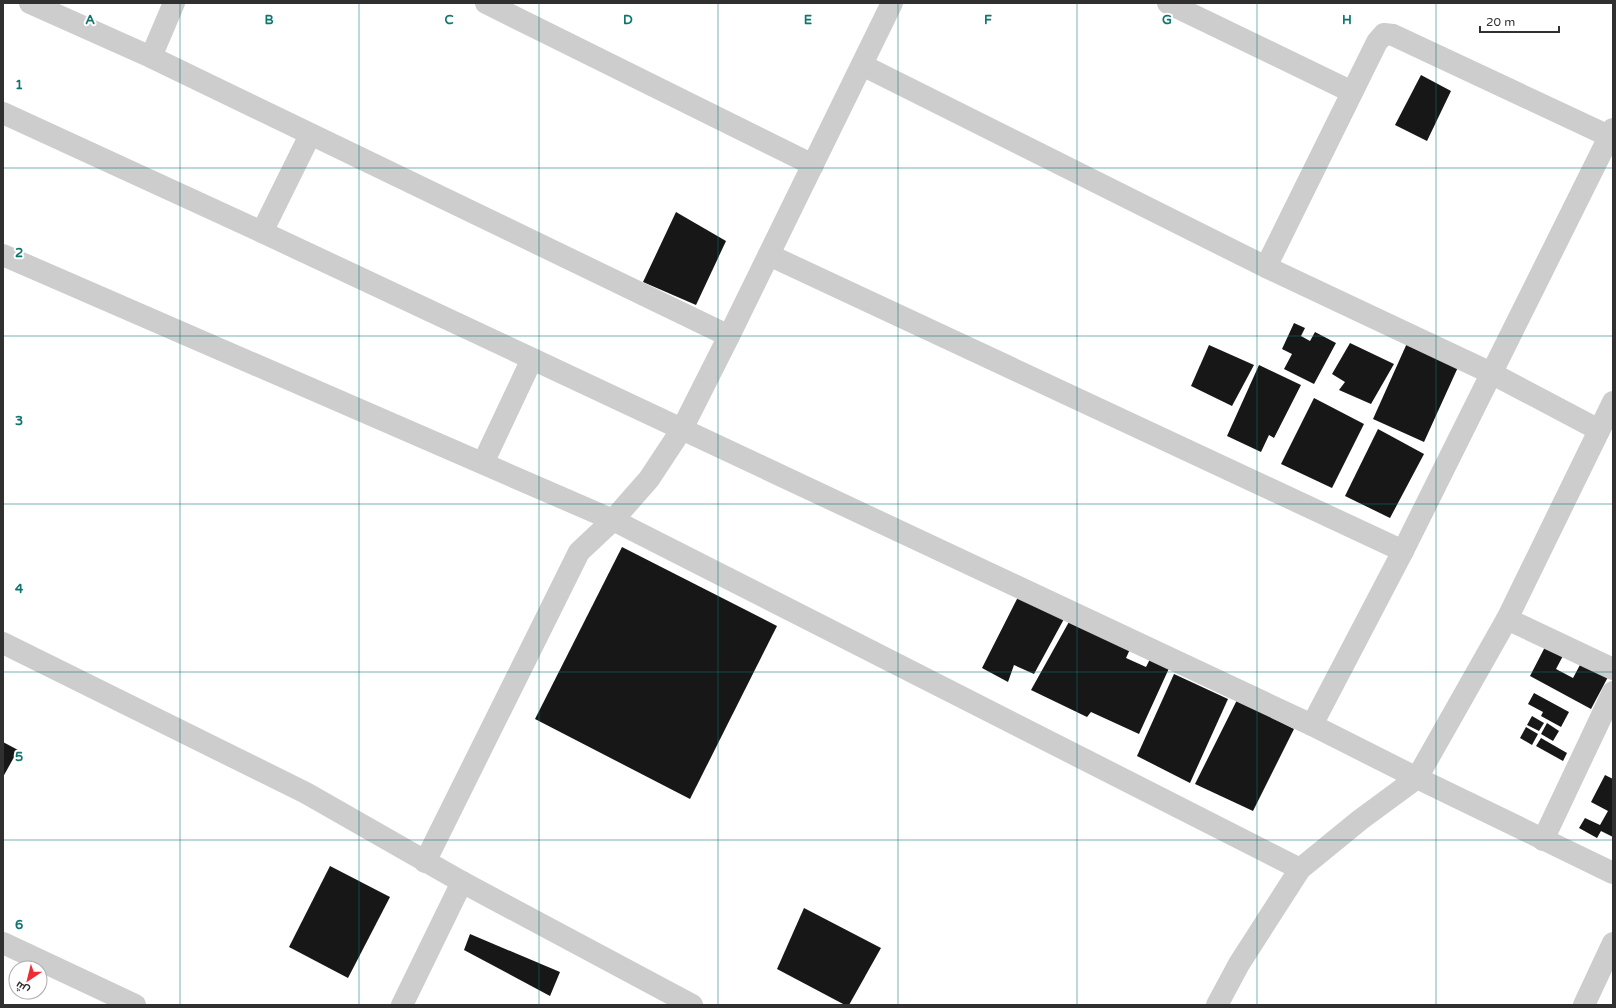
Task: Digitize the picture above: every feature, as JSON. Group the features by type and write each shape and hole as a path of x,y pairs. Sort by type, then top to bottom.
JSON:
{"street":[{"path":"30,3 151,57 729,336"},
{"path":"151,57 174,3"},
{"path":"486,3 813,165"},
{"path":"425,862 579,552 613,520 649,479 682,429 892,3"},
{"path":"1168,3 1352,92"},
{"path":"1266,266 1377,42 1384,34 1393,35 1612,134 1403,551 1312,725"},
{"path":"862,65 1266,266 1491,373 1599,430"},
{"path":"3,113 262,232 1312,725 1543,840 1613,873"},
{"path":"262,232 310,135"},
{"path":"3,255 613,520 1300,869"},
{"path":"769,255 1403,551"},
{"path":"483,463 532,359"},
{"path":"1217,1005 1239,964 1300,869 1360,820 1417,778 1507,620 1613,402"},
{"path":"1507,620 1613,669"},
{"path":"3,643 306,793 425,862 692,1005"},
{"path":"1543,840 1613,692"},
{"path":"402,1005 462,882"},
{"path":"3,943 135,1005"},
{"path":"1584,1005 1613,943"}],"building":[{"path":"1421,75 1451,91 1427,141 1395,125"},
{"path":"676,212 726,241 696,305 643,282"},
{"path":"1294,323 1305,328 1301,336 1310,341 1315,332 1336,343 1314,384 1284,369 1292,354 1282,349"},
{"path":"1408,341 1459,365 1424,442 1373,419"},
{"path":"1350,343 1394,364 1371,404 1339,390 1345,382 1332,374"},
{"path":"1209,345 1254,365 1232,406 1191,386"},
{"path":"1259,365 1301,385 1274,438 1269,435 1261,452 1227,436"},
{"path":"1314,398 1364,424 1332,488 1281,464"},
{"path":"1378,429 1424,454 1390,518 1345,496"},
{"path":"622,547 777,626 690,799 535,719"},
{"path":"1018,597 1064,619 1034,674 1014,665 1008,682 982,668"},
{"path":"1070,620 1131,647 1126,658 1146,667 1152,655 1171,664 1139,734 1091,712 1087,717 1031,690"},
{"path":"1546,645 1564,654 1556,669 1573,678 1581,663 1608,677 1591,709 1530,676"},
{"path":"1174,674 1228,699 1190,783 1137,756"},
{"path":"1534,693 1569,712 1561,727 1541,716 1543,712 1528,704"},
{"path":"1237,700 1294,729 1253,811 1195,784"},
{"path":"1532,716 1544,723 1539,731 1527,725"},
{"path":"1547,723 1559,731 1553,741 1541,734"},
{"path":"1526,727 1538,734 1532,745 1520,738"},
{"path":"1541,738 1567,753 1563,761 1536,746"},
{"path":"3,742 18,750 3,777"},
{"path":"1605,775 1613,779 1613,837 1601,831 1597,838 1579,828 1585,818 1600,825 1608,811 1591,802"},
{"path":"330,866 390,897 348,978 289,947"},
{"path":"804,908 881,948 849,1005 845,1005 777,969"},
{"path":"470,934 560,972 550,996 464,950"}]}
